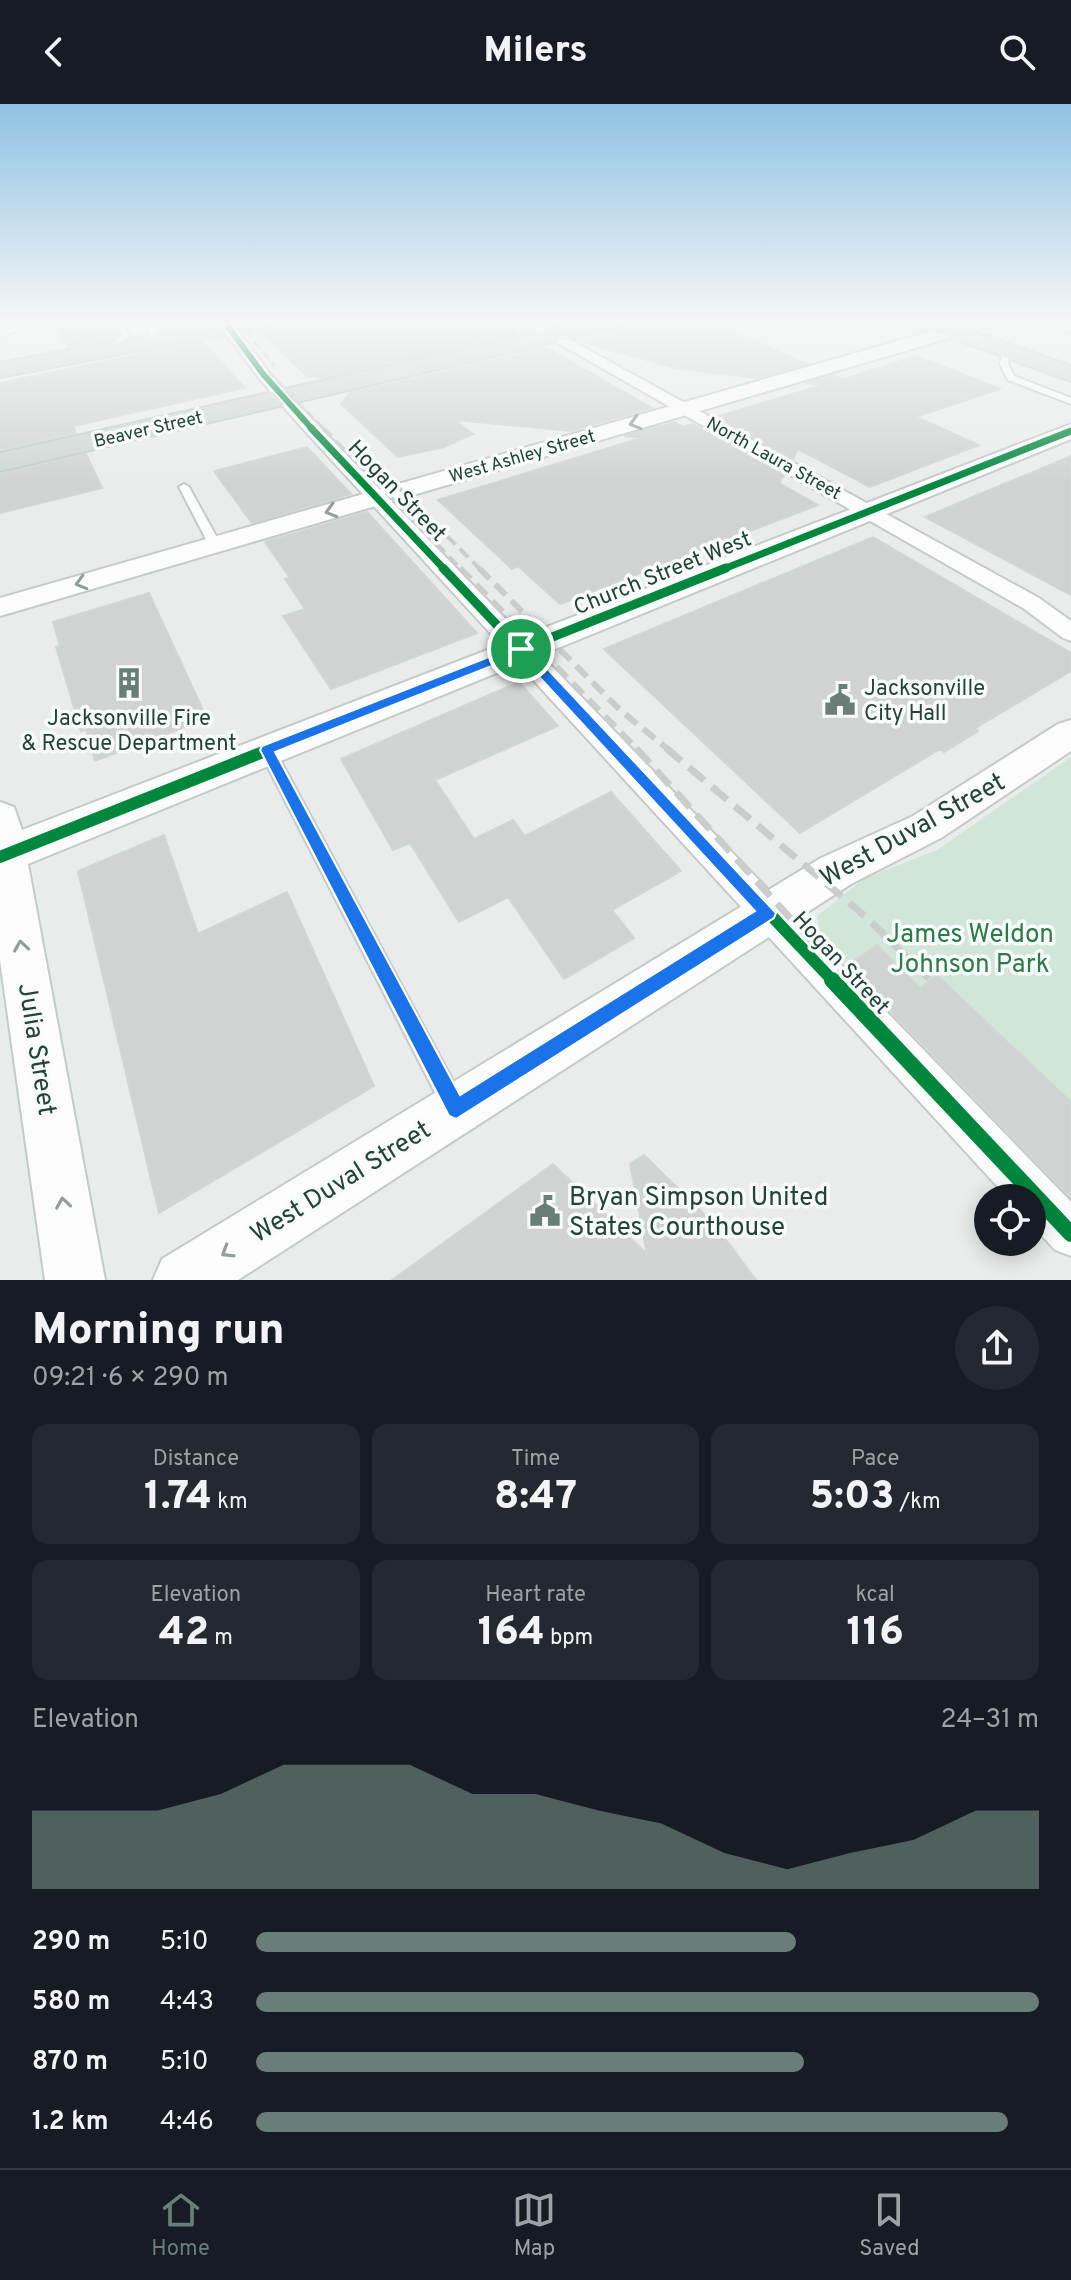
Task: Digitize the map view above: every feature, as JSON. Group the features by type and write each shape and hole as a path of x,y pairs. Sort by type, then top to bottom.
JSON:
{"main road":[{"name":"Beaver Street","path":"0,462 385,375"}],"street":[{"name":"Hogan Street","path":"266,375 284,398 1071,1234"},
{"name":"North Laura Street","path":"625,375 1031,603 1071,633"},
{"name":"West Ashley Street","path":"0,607 803,375"},
{"name":"Church Street West","path":"2,843 267,750 1071,431"},
{"name":"West Duval Street","path":"183,1280 836,871 927,827 1071,733"},
{"name":"Julia Street","path":"2,843 75,1280"}],"lane":[{"path":"1009,375 1071,401"},
{"path":"184,487 215,545"},
{"path":"267,750 456,1108"}],"green space":[{"name":"James Weldon Johnson Park","path":"1071,757 1071,1197 821,940 817,916 865,878 937,850"}],"building":[{"path":"39,375 233,375 245,388 73,426 76,433 0,450 0,383"},
{"path":"306,375 337,375 323,378"},
{"path":"429,375 594,375 652,408 571,431 455,420 473,434 444,447 398,457 341,404 350,393"},
{"path":"731,375 768,375 757,378"},
{"path":"833,375 843,379 856,375 964,375 1000,389 916,417 979,445 870,487 798,449 793,459 716,417 822,385 805,383"},
{"path":"675,422 683,427 693,424 784,475 779,483 818,505 560,604 518,566 512,569 438,500 641,438 624,436"},
{"path":"307,447 351,494 252,523 214,471"},
{"path":"86,454 102,488 0,513 0,474"},
{"path":"1071,456 1071,595 925,517"},
{"path":"367,512 477,633 331,689 283,616 305,609 285,579 290,578 265,542"},
{"name":"Jacksonville City Hall","path":"873,537 1071,653 1071,671 974,729 978,731 944,752 940,749 800,833 604,649"},
{"name":"Jacksonville Fire & Rescue Department","path":"149,593 207,719 95,761 86,729 81,731 56,647 60,646 53,622"},
{"path":"519,682 558,726 435,780 474,839 513,820 525,836 611,792 681,871 612,910 634,938 564,979 508,897 459,922 410,843 393,850 341,759"},
{"path":"164,835 198,934 287,892 374,1086 159,1213 78,871"},
{"name":"James Weldon Johnson Park","path":"877,945 920,988 937,975 1071,1102 1071,1198 847,966"},
{"name":"Bryan Simpson United States Courthouse","path":"644,1155 714,1224 756,1280 392,1280 553,1164 647,1254 630,1164"}],"railway":[{"path":"271,375 325,430"},
{"path":"323,428 462,570"},
{"path":"358,447 479,568"},
{"path":"460,568 638,750"},
{"path":"479,568 620,710 669,750"},
{"path":"636,748 848,982"},
{"path":"666,748 866,917 930,980"},
{"path":"846,980 881,1019"}],"cycle path":[{"path":"264,375 1071,1234"},
{"path":"0,857 1071,431"}],"place":[{"name":"Jacksonville Fire & Rescue Department","path":"129,683"},
{"name":"Jacksonville City Hall","path":"840,700"},
{"name":"Bryan Simpson United States Courthouse","path":"545,1211"}],"route":[{"path":"521,649 768,913 456,1108 267,750 521,649"}]}
